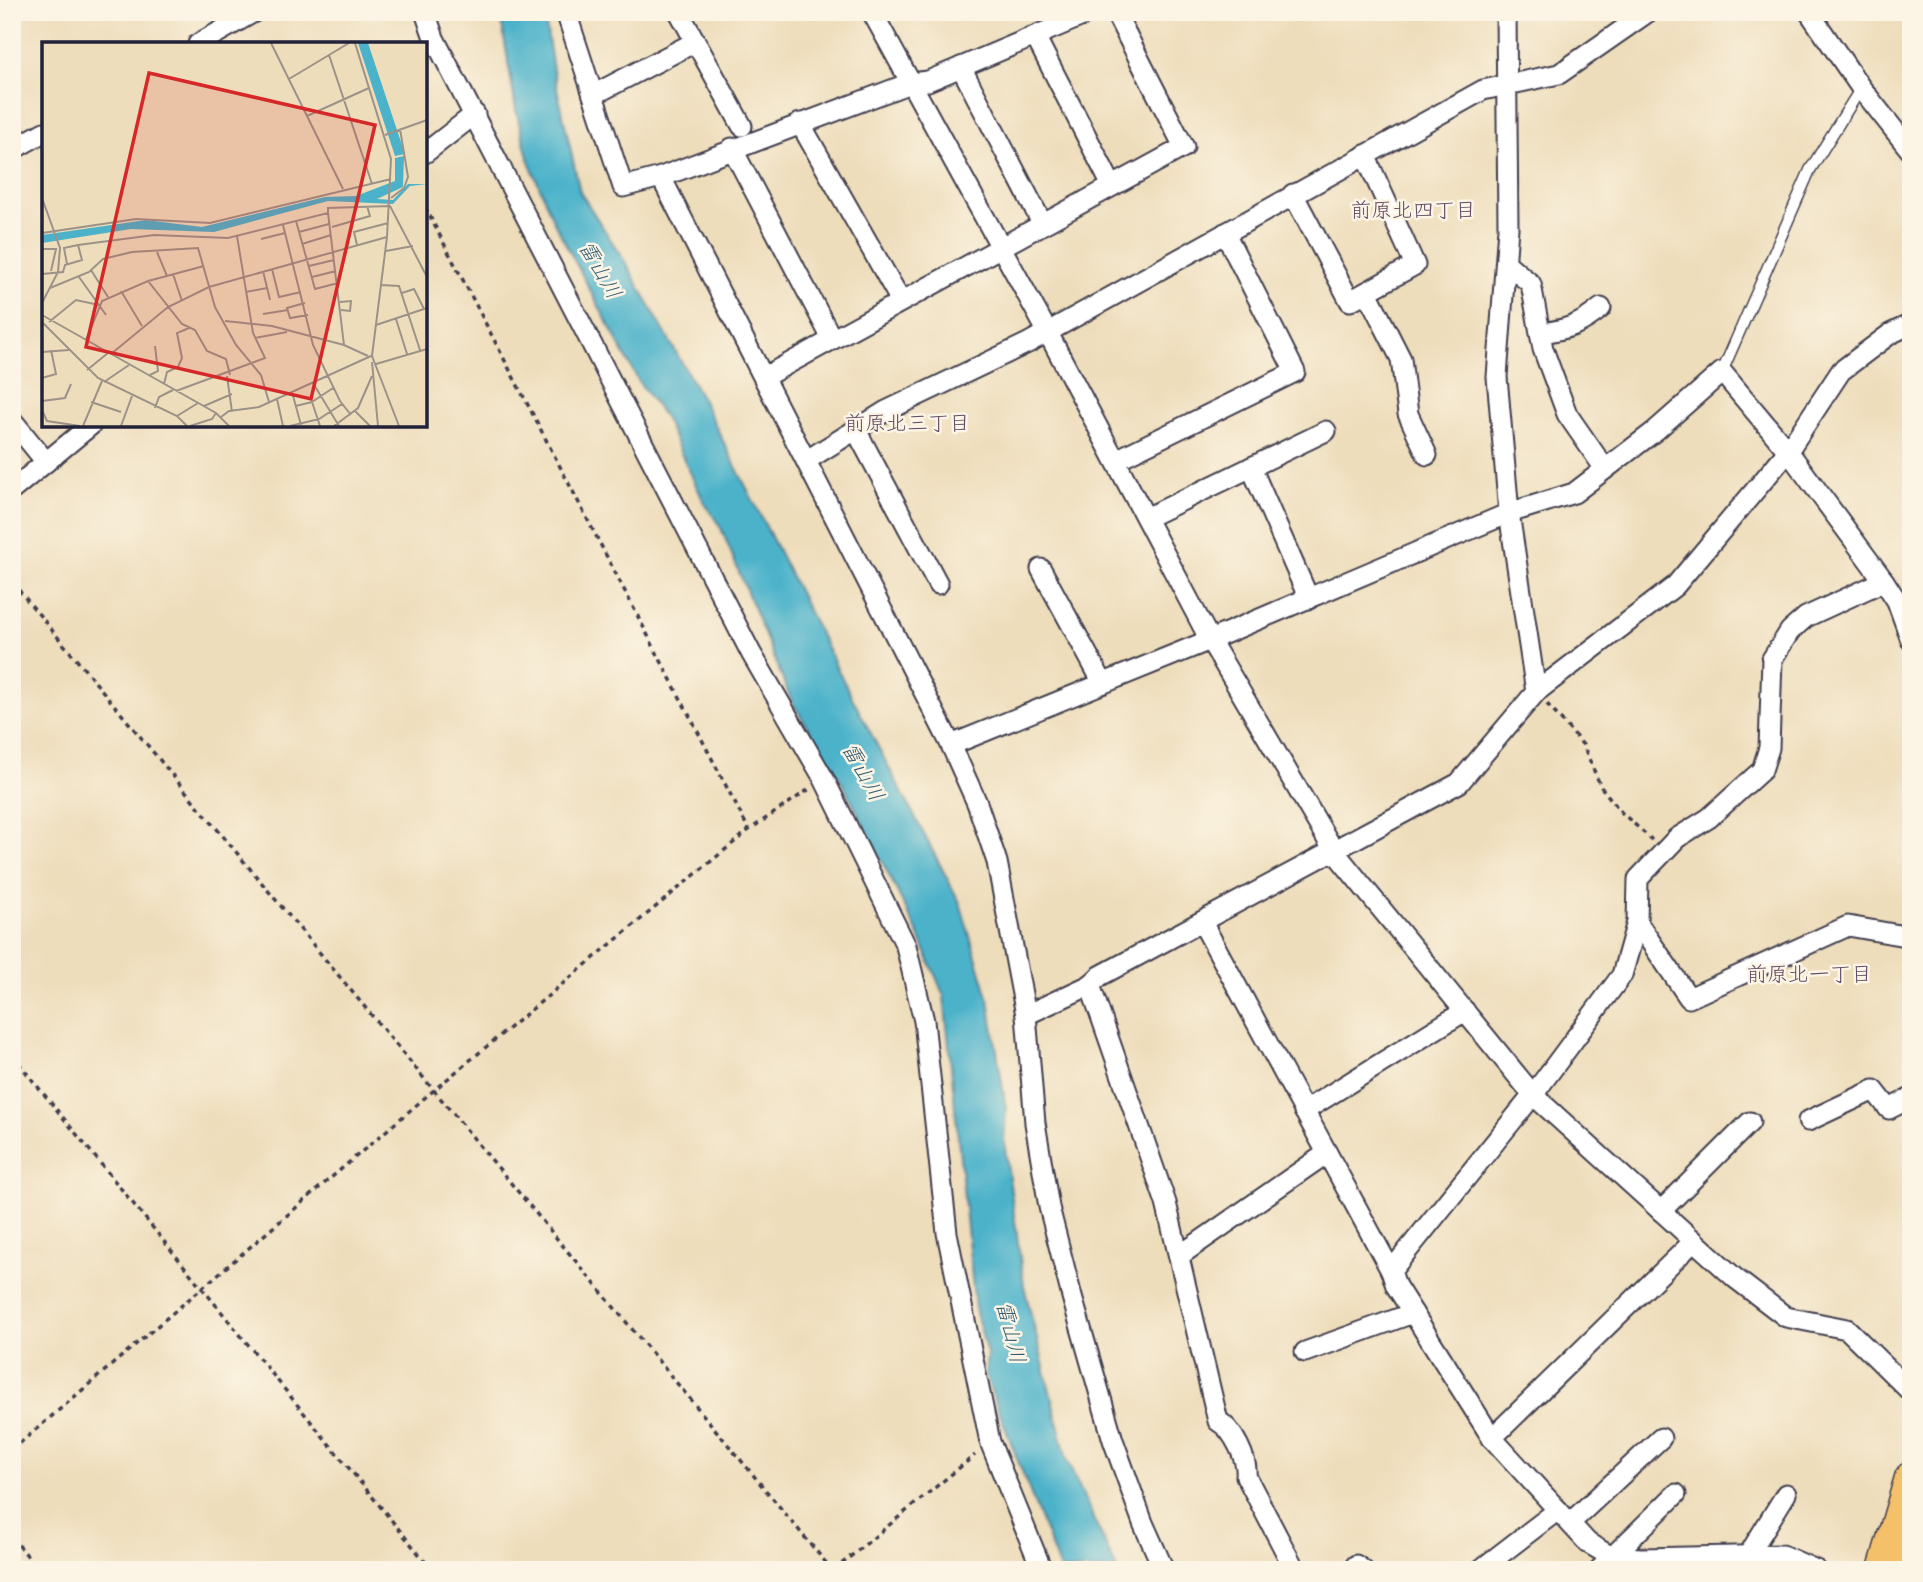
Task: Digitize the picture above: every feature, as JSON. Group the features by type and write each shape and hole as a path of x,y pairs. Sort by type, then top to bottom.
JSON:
{"main road":[{"path":"1884,1570 1911,1478"}],"street":[{"path":"202,42 254,12"},
{"path":"425,12 434,38 751,653 824,779 906,946 924,1021 947,1233 990,1442 1042,1570"},
{"path":"679,12 742,125"},
{"path":"872,12 1048,331 1210,640 1334,851 1533,1095 1694,1241 1786,1317 1847,1329 1911,1392"},
{"path":"571,14 593,95 623,187 661,177 910,83 928,81 1092,12"},
{"path":"764,377 1184,147 1115,12"},
{"path":"1506,12 1506,263 1497,377 1508,513 1536,692"},
{"path":"807,460 886,411 1048,331 1483,90 1559,74 1648,12"},
{"path":"1812,13 1861,88 1908,142"},
{"path":"1035,36 1112,186"},
{"path":"593,95 695,42"},
{"path":"961,67 1042,223"},
{"path":"427,151 475,114"},
{"path":"800,123 901,301"},
{"path":"12,150 42,133"},
{"path":"732,148 832,339"},
{"path":"1293,194 1350,301 1367,292 1415,265 1365,155"},
{"path":"661,177 951,745 977,803 997,862 1026,1015 1035,1123 1049,1207 1113,1440 1143,1523 1164,1570"},
{"path":"1116,460 1295,372 1225,233"},
{"path":"1506,263 1531,285 1543,349 1567,414 1605,469"},
{"path":"1367,292 1401,359 1408,414 1427,455"},
{"path":"1540,333 1582,324 1601,308"},
{"path":"1026,1015 1090,985 1100,976 1459,783 1536,692 1675,586 1788,451 1841,371 1889,334 1911,324"},
{"path":"951,745 1210,640 1508,513 1574,493 1722,372 1788,451 1884,581 1904,597 1911,640"},
{"path":"12,420 47,462"},
{"path":"12,490 89,427"},
{"path":"856,430 938,584"},
{"path":"1146,518 1326,431"},
{"path":"1251,467 1309,598"},
{"path":"1041,569 1103,683"},
{"path":"1391,1270 1533,1095 1622,975 1637,922 1638,879 1677,838 1709,818 1762,770 1769,748 1772,659 1790,631 1806,617 1884,581"},
{"path":"1202,922 1391,1270 1396,1286 1492,1438 1588,1543 1615,1563 1749,1554 1782,1555 1816,1570"},
{"path":"1637,922 1689,998 1848,926 1911,937"},
{"path":"1090,985 1167,1203 1218,1421 1226,1426 1246,1463 1246,1476 1295,1570"},
{"path":"1304,1111 1465,1011"},
{"path":"1808,1121 1874,1090 1889,1109 1911,1098"},
{"path":"1661,1210 1750,1122"},
{"path":"1179,1256 1327,1153"},
{"path":"1492,1438 1694,1241"},
{"path":"1305,1352 1413,1313"},
{"path":"1480,1570 1564,1516 1661,1438"},
{"path":"1615,1563 1676,1494"},
{"path":"1749,1554 1786,1494"}],"lane":[{"path":"1722,372 1810,170 1861,88"}],"path":[{"path":"427,211 749,830"},
{"path":"12,582 833,1570 990,1442"},
{"path":"1536,692 1583,745 1601,787 1622,813 1655,843"},
{"path":"12,1450 434,1090 749,830 824,779"},
{"path":"12,1055 432,1570"},
{"path":"12,1537 39,1570"}],"water":[{"name":"雷山川","path":"490,12 544,12 553,70 580,192 627,265 701,397 846,686 960,903 989,1000 1006,1109 1004,1141 1024,1286 1067,1460 1117,1570 1060,1570 985,1375 987,1354 975,1309 944,996 916,929 842,782 792,702 721,528 704,502 664,417 639,382 553,220 529,161 516,110 501,18"}],"district":[{"name":"前原北四丁目","path":"1413,208"},
{"name":"前原北三丁目","path":"907,421"},
{"name":"前原北一丁目","path":"1809,972"}]}
